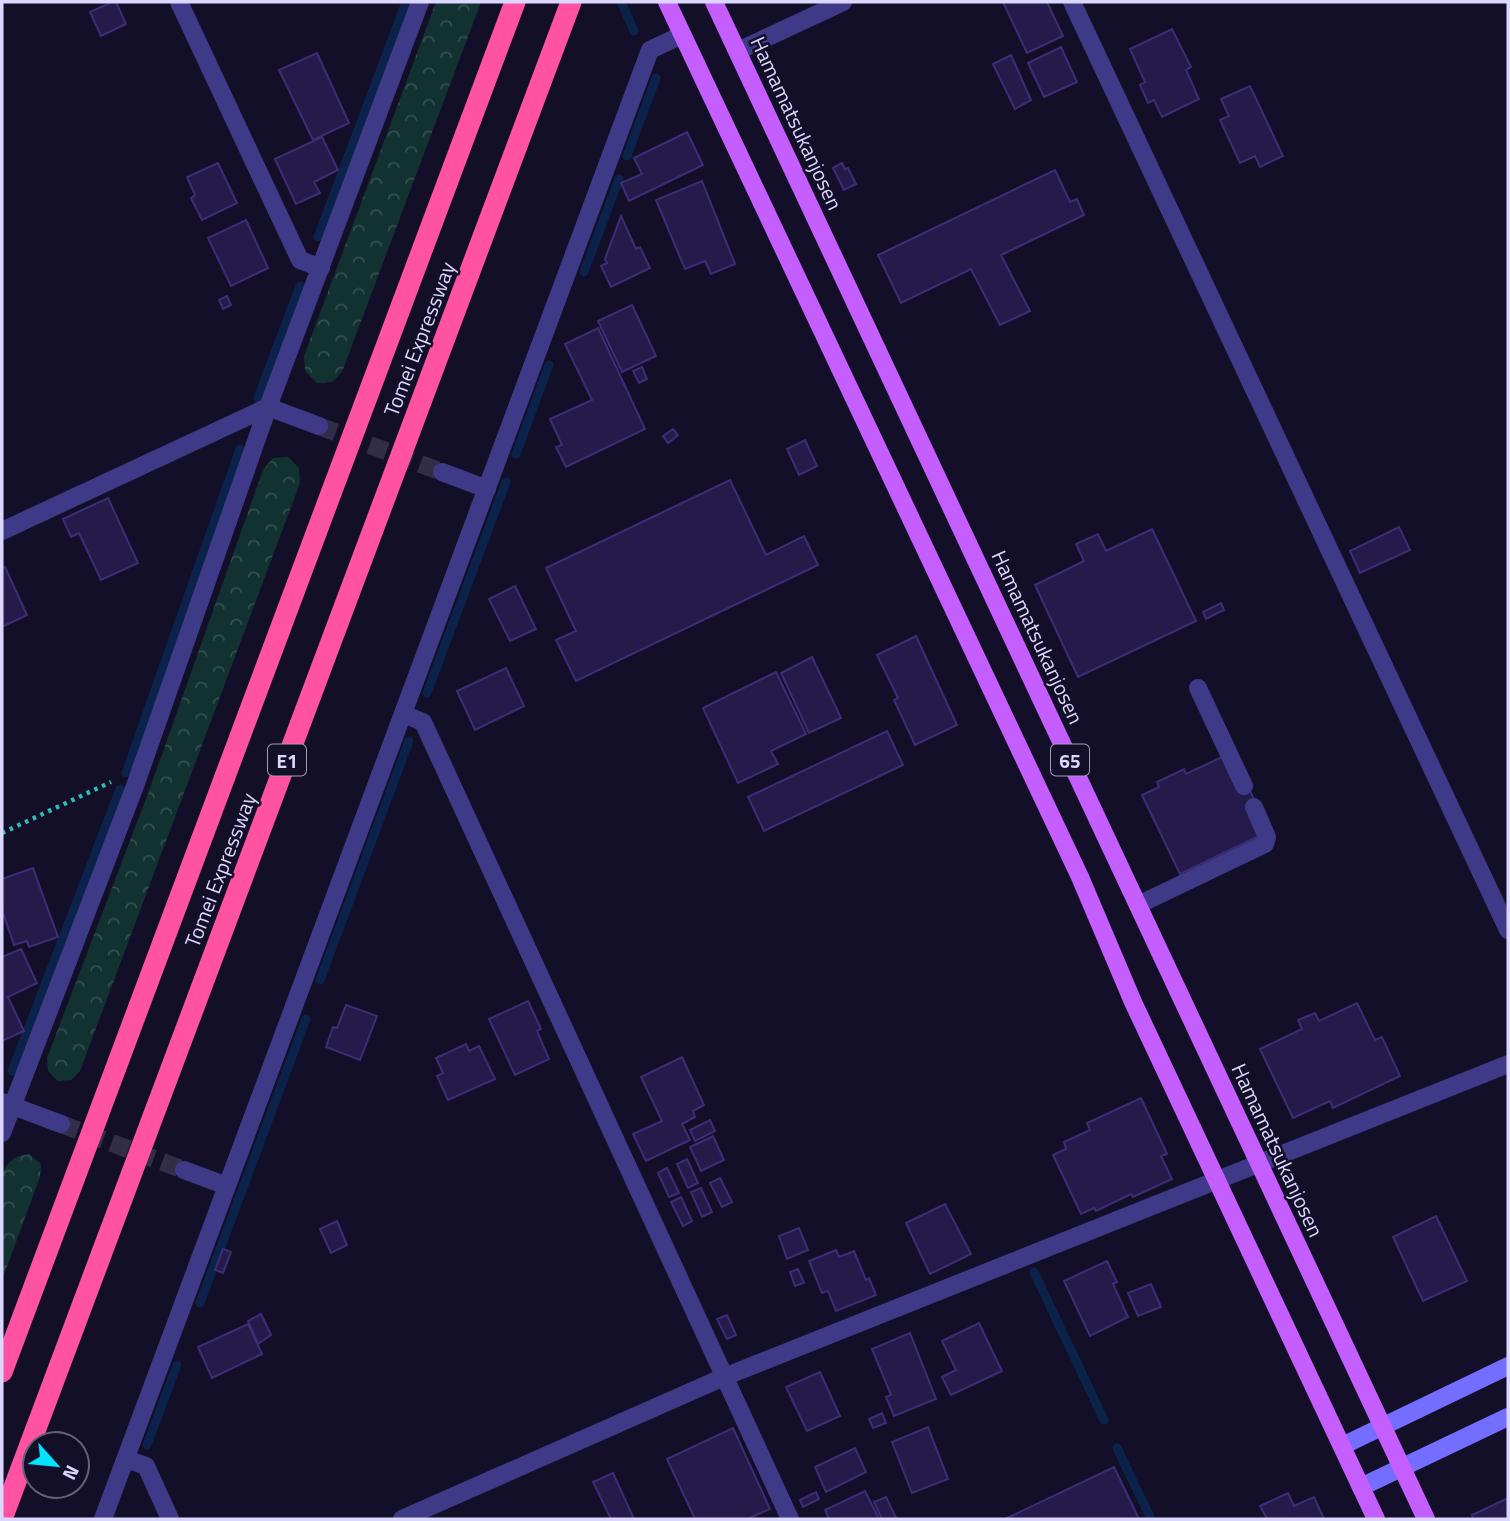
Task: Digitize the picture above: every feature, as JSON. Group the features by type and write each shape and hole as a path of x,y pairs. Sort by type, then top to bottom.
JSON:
{"highway":[{"name":"Tomei Expressway","path":"2,1373 515,2"},
{"name":"Tomei Expressway","path":"2,1519 571,2"}],"main road":[{"name":"65","path":"667,2 1080,877 1133,1002 1376,1519"},
{"name":"Hamamatsukanjosen","path":"714,2 1426,1519"}],"street":[{"path":"179,2 300,260 321,268"},
{"path":"2,1133 7,1104 135,786 268,407 420,2"},
{"path":"738,51 844,2"},
{"path":"1072,2 1508,930"},
{"path":"103,1519 650,50 682,35"},
{"path":"2,531 268,407 319,426"},
{"path":"442,472 487,489"},
{"path":"1198,688 1244,786"},
{"path":"403,714 423,722 790,1519"},
{"path":"1138,905 1265,844 1267,837 1254,807"},
{"path":"402,1519 724,1377 1508,1064"},
{"path":"7,1104 61,1124"},
{"path":"184,1170 227,1186"},
{"path":"1342,1446 1508,1366"},
{"path":"1361,1487 1508,1417"},
{"path":"126,1459 146,1466 170,1519"}],"path":[{"path":"2,833 116,779 135,786"}],"green space":[{"path":"436,2 481,2 342,372 332,382 317,383 305,371 304,356"},
{"path":"288,457 299,468 300,483 80,1071 71,1080 58,1081 48,1071 47,1058 149,791 263,470 273,458"},
{"path":"29,1154 41,1164 40,1177 2,1280 2,1175 12,1160"}],"building":[{"path":"116,2 126,24 101,36 90,12"},
{"path":"1003,2 1047,2 1063,36 1027,53"},
{"path":"1172,29 1191,67 1186,70 1199,99 1162,117 1154,100 1148,103 1140,85 1145,82 1130,49"},
{"path":"1061,47 1077,82 1044,97 1028,63"},
{"path":"317,53 349,123 313,140 279,70"},
{"path":"1011,55 1031,100 1015,109 993,64"},
{"path":"1250,86 1283,156 1260,167 1255,156 1240,163 1220,120 1229,116 1221,99"},
{"path":"687,132 703,165 629,201 621,183 642,174 634,158"},
{"path":"322,137 338,170 314,182 320,193 296,204 275,159"},
{"path":"218,163 237,203 202,220 191,198 195,195 187,177"},
{"path":"842,163 845,169 848,168 856,184 844,190 833,168"},
{"path":"1055,170 1070,202 1077,199 1084,215 1001,255 1030,311 1000,325 971,269 901,303 878,255"},
{"path":"702,181 735,264 711,274 705,261 685,269 656,200"},
{"path":"621,216 636,249 640,247 650,268 611,287 601,266 607,263 605,259"},
{"path":"246,220 268,268 231,286 208,238"},
{"path":"227,296 231,305 223,309 219,300"},
{"path":"632,305 656,356 622,372 598,321"},
{"path":"598,328 645,429 566,467 556,447 562,445 550,419 592,400 565,344"},
{"path":"642,367 647,379 639,383 633,371"},
{"path":"673,429 678,435 668,443 663,436"},
{"path":"805,440 817,466 799,475 787,449"},
{"path":"730,480 766,555 804,536 818,565 576,681 556,640 576,631 546,568"},
{"path":"108,498 138,563 101,580 79,533 71,537 63,519"},
{"path":"1399,527 1410,550 1360,573 1350,551"},
{"path":"1152,529 1196,621 1078,677 1035,585 1084,561 1076,544 1098,534 1106,551"},
{"path":"5,567 27,615 2,627 2,569"},
{"path":"515,586 536,629 510,641 489,599"},
{"path":"1221,603 1224,610 1206,619 1203,612"},
{"path":"916,636 957,725 915,745 894,700 898,698 877,655"},
{"path":"812,657 841,718 809,733 781,673"},
{"path":"506,668 524,706 475,730 457,691"},
{"path":"776,672 806,734 771,751 778,764 738,783 703,708"},
{"path":"887,731 903,765 764,831 748,797"},
{"path":"1224,756 1247,785 1257,805 1261,835 1180,874 1142,795 1159,787 1157,782 1184,769 1186,774"},
{"path":"33,868 58,937 29,947 27,941 14,945 2,910 2,879"},
{"path":"21,949 37,983 8,997 24,1031 2,1041 2,957"},
{"path":"528,1001 541,1029 537,1031 549,1059 515,1075 489,1019"},
{"path":"1357,1003 1375,1040 1382,1037 1400,1076 1333,1108 1330,1101 1293,1118 1260,1049 1302,1029 1298,1020 1315,1013 1319,1021"},
{"path":"346,1005 377,1016 360,1060 326,1047 333,1027 337,1028"},
{"path":"466,1044 469,1051 479,1046 495,1079 448,1100 437,1076 443,1073 436,1058"},
{"path":"682,1057 704,1105 693,1111 695,1117 682,1124 690,1140 646,1161 633,1134 662,1121 641,1077"},
{"path":"1141,1098 1167,1154 1161,1156 1172,1179 1133,1197 1131,1194 1096,1211 1094,1208 1081,1214 1053,1155 1066,1149 1064,1142 1090,1130 1087,1123"},
{"path":"710,1120 715,1131 695,1141 690,1130"},
{"path":"713,1136 724,1160 701,1171 690,1147"},
{"path":"687,1159 698,1183 688,1188 677,1164"},
{"path":"667,1168 679,1193 669,1197 658,1173"},
{"path":"720,1178 732,1202 722,1207 710,1183"},
{"path":"701,1188 712,1212 702,1217 691,1192"},
{"path":"681,1197 692,1221 683,1226 671,1202"},
{"path":"945,1204 971,1254 930,1274 906,1223"},
{"path":"1436,1216 1467,1281 1423,1301 1393,1237"},
{"path":"337,1221 347,1245 331,1253 320,1229"},
{"path":"799,1228 808,1250 787,1259 779,1236"},
{"path":"223,1249 231,1252 223,1273 215,1270"},
{"path":"836,1250 839,1257 854,1251 866,1280 869,1278 876,1295 836,1311 828,1291 822,1293 809,1261"},
{"path":"1107,1261 1117,1282 1113,1284 1128,1317 1090,1336 1064,1281"},
{"path":"798,1269 804,1283 795,1286 790,1272"},
{"path":"1151,1284 1161,1307 1138,1316 1128,1293"},
{"path":"261,1314 271,1335 258,1344 248,1321"},
{"path":"727,1315 736,1335 727,1339 717,1319"},
{"path":"979,1323 1002,1371 951,1395 942,1377 956,1370 942,1341"},
{"path":"248,1324 262,1354 212,1378 198,1347"},
{"path":"910,1333 936,1399 894,1416 886,1397 891,1395 872,1349"},
{"path":"820,1372 840,1416 807,1431 786,1387"},
{"path":"882,1413 886,1423 873,1428 869,1419"},
{"path":"928,1427 948,1479 912,1493 892,1442"},
{"path":"733,1428 770,1509 747,1519 695,1519 667,1459"},
{"path":"855,1448 866,1472 826,1492 815,1467"},
{"path":"1114,1467 1139,1519 1005,1519"},
{"path":"613,1473 634,1519 611,1519 593,1482"},
{"path":"865,1491 879,1519 829,1519 825,1510"},
{"path":"816,1492 819,1499 803,1507 800,1500"},
{"path":"1288,1493 1294,1506 1314,1497 1324,1519 1267,1519 1260,1506"},
{"path":"886,1497 896,1518 882,1519 874,1502"},
{"path":"1508,1498 1508,1519 1473,1519 1472,1515"}],"waterway":[{"path":"318,237 406,2"},
{"path":"621,2 634,31"},
{"path":"627,156 656,78"},
{"path":"584,272 619,179"},
{"path":"258,398 300,286"},
{"path":"516,454 549,365"},
{"path":"126,773 240,449"},
{"path":"427,693 506,482"},
{"path":"320,980 409,741"},
{"path":"12,1071 120,789"},
{"path":"200,1303 306,1019"},
{"path":"1034,1272 1104,1420"},
{"path":"147,1445 177,1365"},
{"path":"1117,1448 1151,1519"}],"tunnel":[{"path":"319,426 442,472"},
{"path":"61,1124 184,1170"}]}
